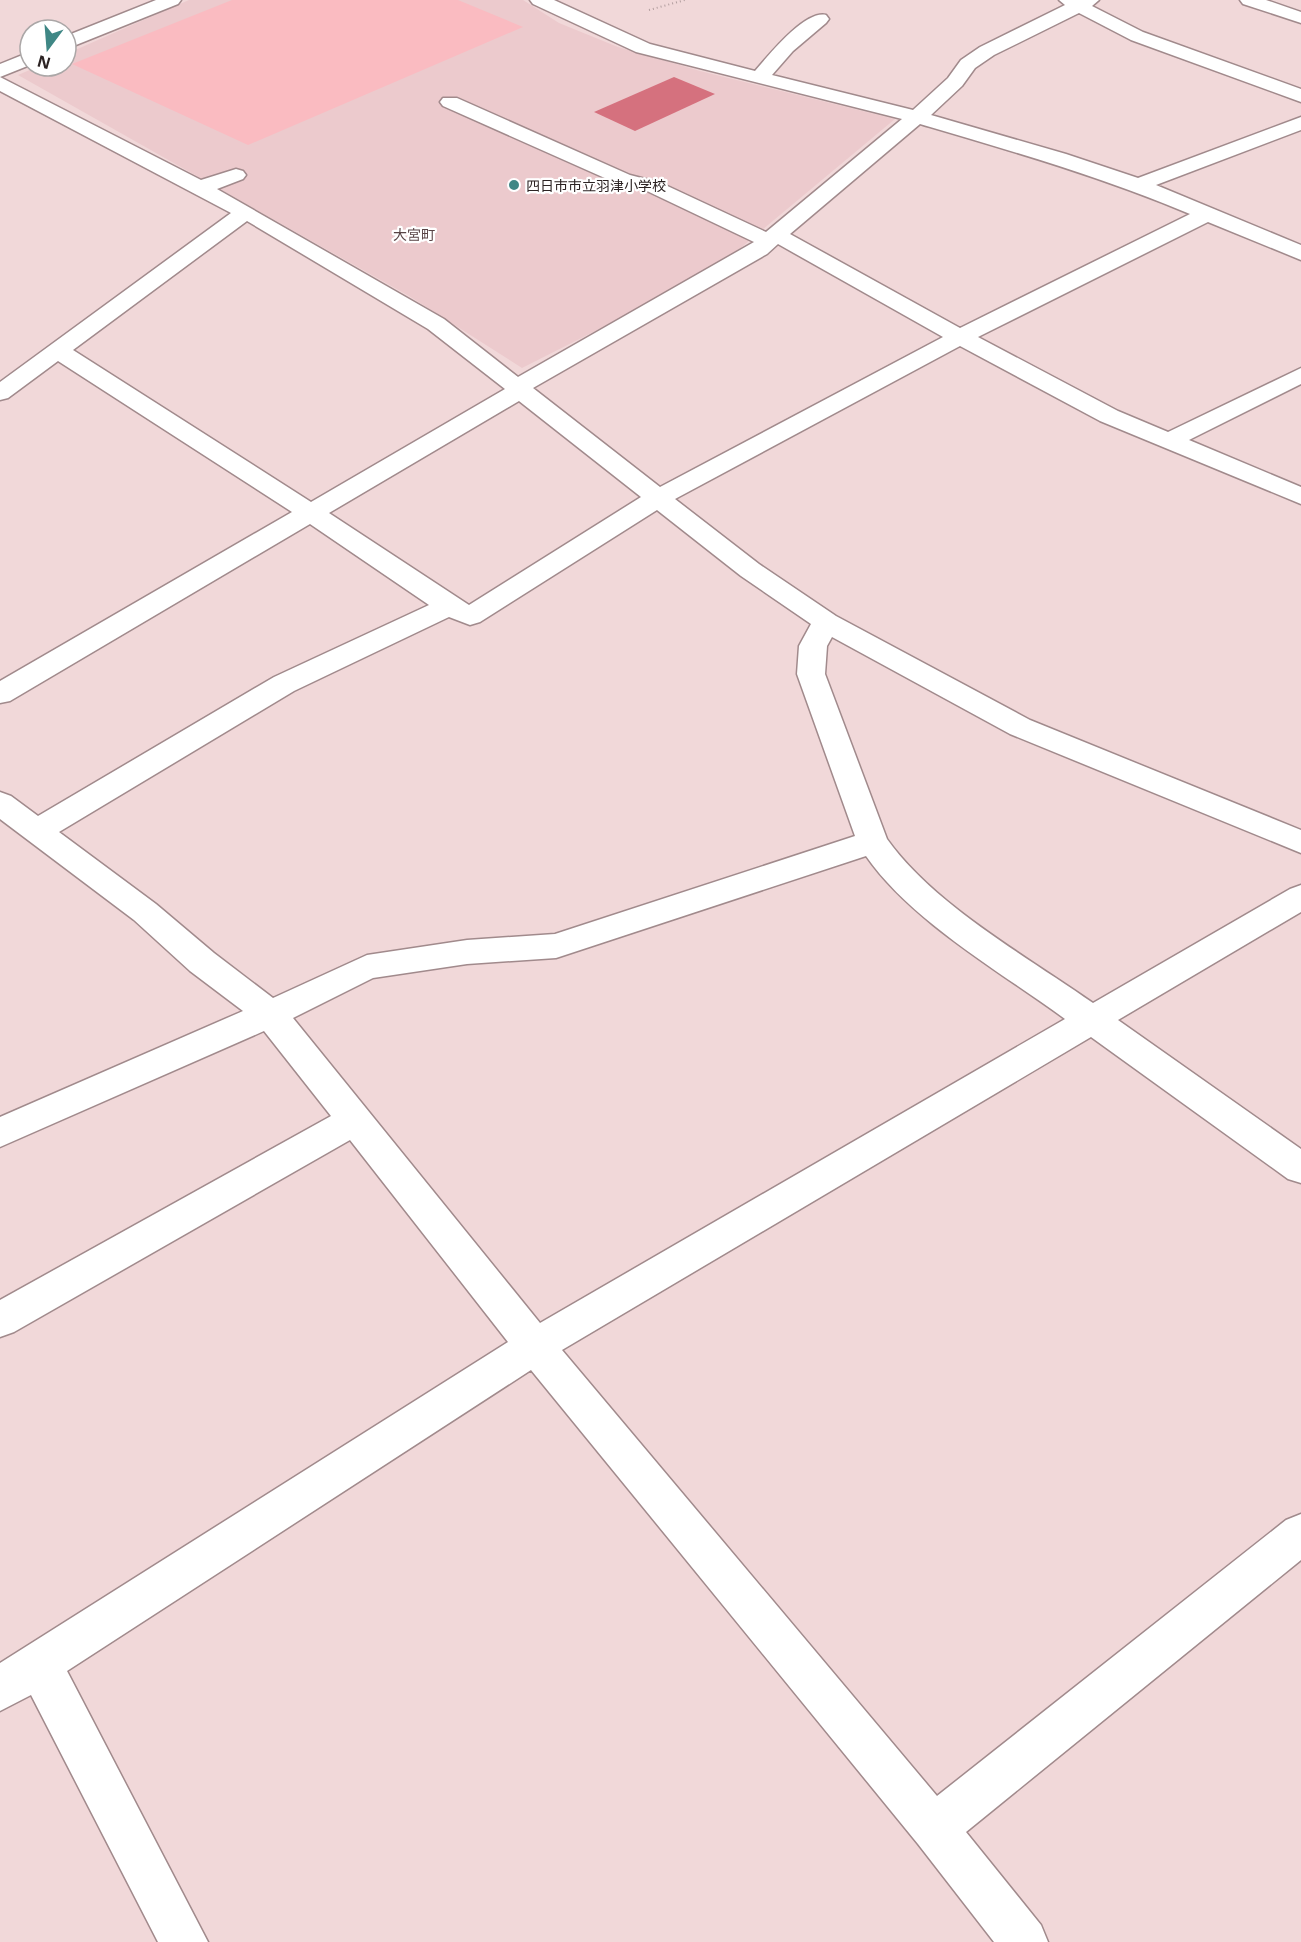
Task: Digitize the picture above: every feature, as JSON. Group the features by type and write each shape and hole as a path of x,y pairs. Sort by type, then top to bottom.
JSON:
{"street":[{"path":"78,39 172,0"},
{"path":"539,0 643,48 917,117 1059,158 1138,185 1301,253"},
{"path":"1250,0 1301,18"},
{"path":"0,694 675,299 773,238 917,117 955,82 968,64 987,51 1079,2 1137,36 1301,96"},
{"path":"759,78 786,47 820,19"},
{"path":"0,70 18,63"},
{"path":"0,83 246,212 436,324 750,570 826,622 1020,726 1301,842"},
{"path":"450,102 623,180 654,187 773,238 1109,416 1301,495"},
{"path":"1138,185 1301,123"},
{"path":"200,188 236,175"},
{"path":"0,393 59,352 246,212"},
{"path":"59,352 311,513 449,606 470,616 658,498 960,337 1208,214"},
{"path":"1171,440 1301,375"},
{"path":"38,830 284,684 449,606"},
{"path":"826,622 813,646 811,674 873,842 887,862 934,908 1301,1168"},
{"path":"0,803 38,830 270,1014 535,1346 934,1828 1024,1942"},
{"path":"0,1133 270,1014 367,967 467,952 556,946 873,842"},
{"path":"0,1689 535,1346 1089,1019 1301,897"},
{"path":"0,1320 354,1120"},
{"path":"934,1828 1301,1534"},
{"path":"39,1664 184,1942"}],"shaded area":[{"name":"四日市市立羽津小学校","path":"189,0 523,0 559,23 618,47 700,71 895,119 737,251 690,283 522,368 409,296 23,78 78,78 78,49"},
{"path":"232,0 458,0 523,27 248,145 78,67 78,62"},
{"path":"674,77 715,94 635,131 594,112"}],"place":[{"name":"四日市市立羽津小学校","path":"514,185"}],"district":[{"name":"大宮町","path":"414,234"}]}
